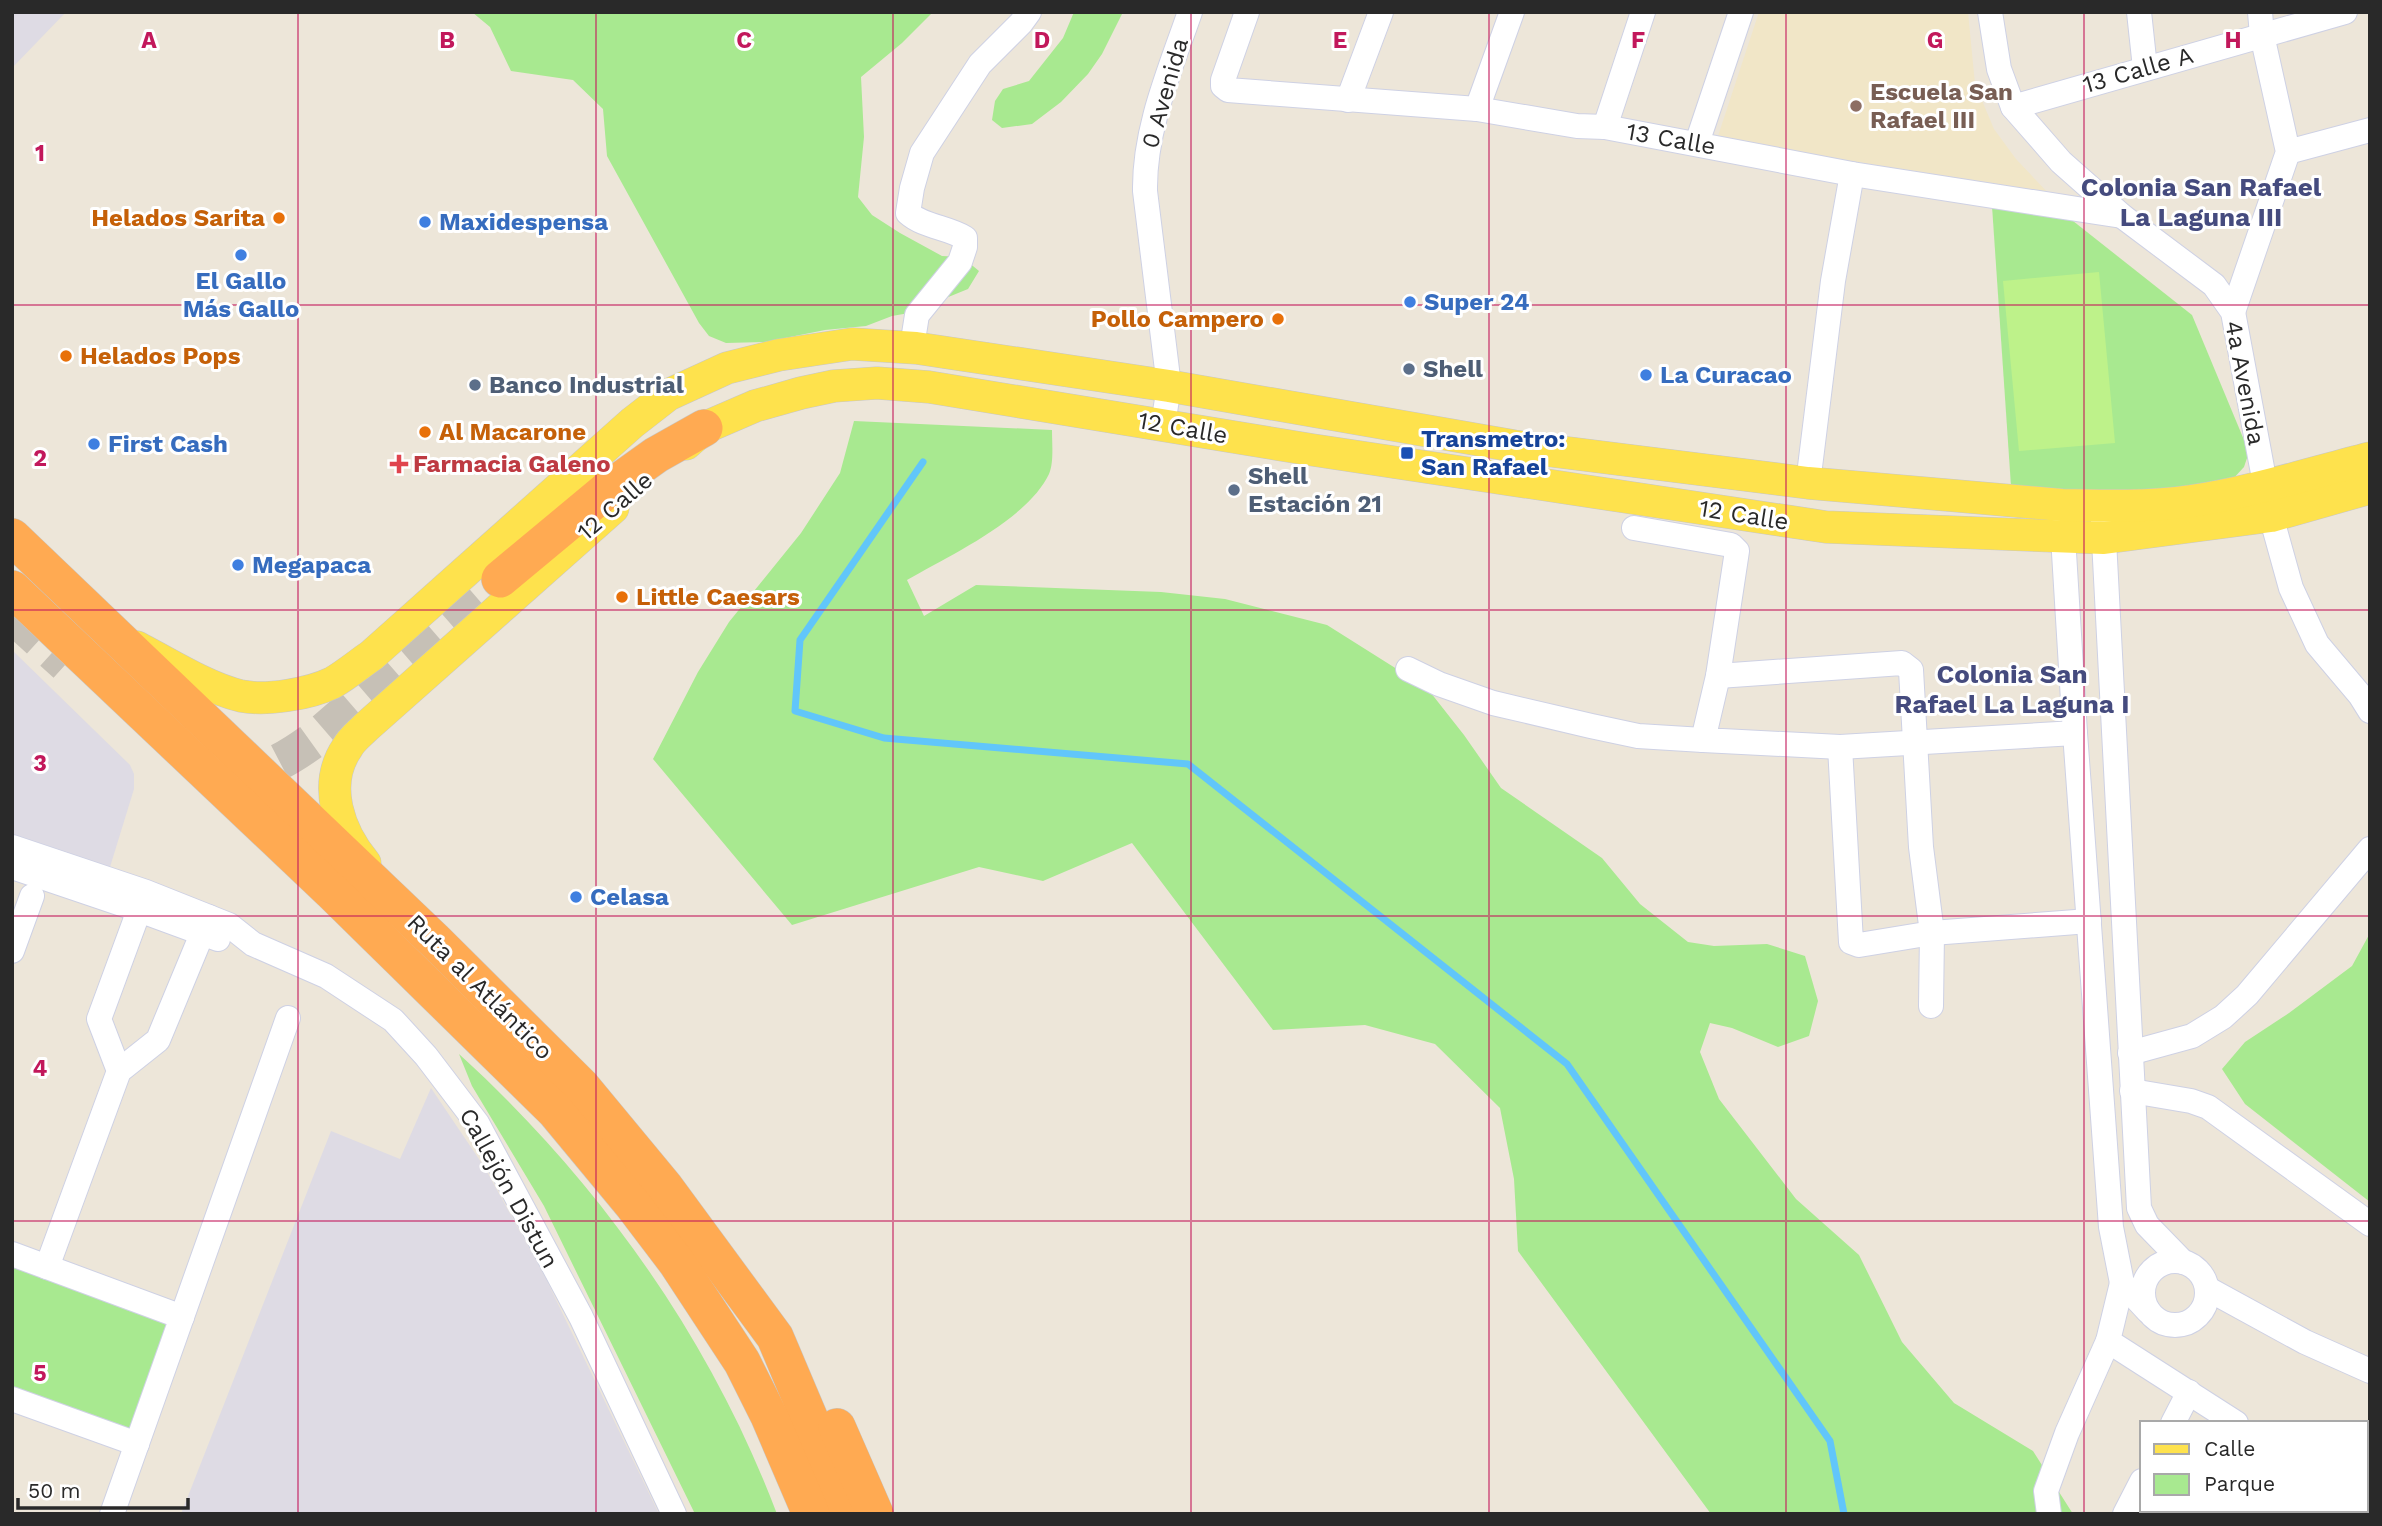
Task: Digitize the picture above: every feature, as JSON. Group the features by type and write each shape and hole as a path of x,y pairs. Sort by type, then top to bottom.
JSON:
{"highway":[{"path":"500,579 607,490 656,455 704,428"},
{"name":"Ruta al Atlántico","path":"12,537 435,941 582,1087 664,1186 775,1337 819,1441 845,1514"},
{"name":"Ruta al Atlántico","path":"12,589 331,892 555,1111 677,1263 742,1362 769,1416 811,1514"},
{"path":"775,1337 809,1380 840,1433 875,1514"}],"main road":[{"name":"12 Calle","path":"120,638 188,675 241,696 272,697 301,693 331,683 373,655 632,423 668,395 743,362 852,344 916,348 1169,386 1514,446 1808,483 2062,505 2268,501 2370,458"},
{"path":"697,380 713,395 725,396 793,381 819,382 834,386"},
{"name":"12 Calle","path":"435,941 357,853 342,825 335,807 334,781 346,749 365,728 704,428 755,406 801,393 834,386 877,383 929,387 1826,527 2104,538 2268,501 2370,488"}],"street":[{"path":"916,348 916,314 960,262 965,247 965,238 953,230 916,220 908,213 922,153 979,64 1029,12"},
{"name":"0 Avenida","path":"1163,425 1169,386 1145,191 1145,165 1157,107 1190,12"},
{"name":"13 Calle","path":"1247,12 1223,80 1223,86 1228,90 1477,109 1577,126 1605,127 1852,174 2122,216"},
{"path":"1348,100 1381,12"},
{"path":"1477,109 1511,12"},
{"path":"1605,127 1643,12"},
{"path":"1697,143 1741,12"},
{"name":"4a Avenida","path":"1990,12 1999,69 2012,107 2061,162 2122,216 2214,285 2232,312 2268,501 2291,588 2317,644 2370,710"},
{"path":"2139,12 2145,68"},
{"name":"13 Calle A","path":"2012,107 2145,68 2261,24 2345,12"},
{"path":"2232,312 2288,152 2261,24"},
{"path":"2288,152 2370,130"},
{"path":"1808,483 1833,281 1852,174"},
{"path":"2049,1514 2046,1491 2067,1433 2108,1341 2122,1283 2112,1227 2061,537 2062,505"},
{"path":"2103,506 2139,1208 2147,1225 2183,1262 2200,1272 2208,1289 2305,1342 2370,1370"},
{"path":"1634,528 1731,545 1737,551 1718,676 1703,740"},
{"path":"1718,676 1902,663 1911,670 1921,847 1932,933 1931,1006"},
{"path":"1408,669 1439,684 1493,703 1638,736 1840,747 2075,733"},
{"path":"1840,747 1851,942 1859,945 1932,933 2089,920"},
{"name":"Callejón Distun","path":"12,847 206,925 223,942 253,944 326,976 393,1020 426,1056 477,1123 581,1317 674,1514"},
{"path":"2130,1053 2192,1036 2223,1017 2248,995 2370,849"},
{"name":"Callejón Distun","path":"12,867 143,901"},
{"path":"12,951 32,896"},
{"path":"119,1071 99,1019 143,901"},
{"path":"47,1267 119,1071 158,1040 206,925"},
{"path":"112,1514 288,1018"},
{"path":"2132,1091 2191,1101 2208,1107 2370,1224"},
{"path":"12,1254 182,1317"},
{"path":"2148,1311 2143,1295 2146,1279 2151,1271 2165,1263 2183,1262"},
{"path":"2122,1283 2163,1323 2182,1325 2191,1322 2204,1308 2208,1289"},
{"path":"2108,1341 2233,1421"},
{"path":"2174,1421 2189,1392"},
{"path":"12,1399 137,1444"},
{"path":"2125,1514 2140,1485"}],"shaded area":[{"path":"12,12 66,12 12,68"},
{"name":"Escuela San Rafael III","path":"1759,12 1968,12 1975,84 1994,129 2016,159 2052,197 1714,148"},
{"path":"12,650 130,765 134,774 134,789 110,867 12,836"},
{"path":"431,1088 485,1168 546,1279 659,1514 181,1514 331,1131 400,1159"}],"green space":[{"path":"472,12 933,12 902,43 861,77 864,137 858,197 872,215 900,233 942,256 962,257 979,271 968,289 909,313 866,326 825,330 765,342 726,343 709,336 699,323 607,156 603,109 573,80 511,71 490,27"},
{"path":"1074,12 1123,12 1102,54 1088,74 1061,102 1032,124 1002,128 992,120 995,101 1003,89 1029,81 1063,38"},
{"path":"1992,206 2068,217 2192,315 2249,452 2244,467 2232,480 2125,495 2011,486"},
{"path":"2099,272 2115,443 2019,451 2003,281"},
{"path":"854,421 1052,430 1051,469 1038,491 1024,506 986,535 907,580 924,616 976,585 1161,592 1225,599 1327,625 1427,688 1501,788 1602,858 1640,904 1688,942 1714,946 1767,944 1805,956 1818,1001 1809,1036 1778,1047 1732,1028 1710,1023 1700,1052 1719,1099 1796,1199 1859,1255 1902,1342 1954,1403 2033,1451 2073,1514 1711,1514 1518,1251 1514,1179 1500,1108 1435,1044 1365,1025 1273,1030 1132,843 1043,881 979,867 792,925 653,759 698,672 729,622 801,533 840,473"},
{"path":"2370,933 2370,1202 2245,1104 2222,1069 2245,1042 2352,966"},
{"path":"459,1054 510,1102 558,1154 603,1208 645,1265 719,1386 750,1449 777,1514 695,1514 544,1206 472,1086"},
{"path":"12,1267 171,1326 131,1433 12,1389"}],"waterway":[{"path":"923,462 800,640 795,711 884,738 1188,764 1567,1064 1830,1441 1844,1514"}],"tunnel":[{"path":"227,776 251,773 274,765 315,739 500,579"},
{"path":"12,615 66,664"}],"place":[{"name":"Escuela San Rafael III","path":"1856,106"},
{"name":"Helados Sarita","path":"279,218"},
{"name":"Maxidespensa","path":"425,222"},
{"name":"El Gallo Más Gallo","path":"241,255"},
{"name":"Super 24","path":"1410,302"},
{"name":"Pollo Campero","path":"1278,319"},
{"name":"Helados Pops","path":"66,356"},
{"name":"Shell","path":"1409,369"},
{"name":"La Curacao","path":"1646,375"},
{"name":"Banco Industrial","path":"475,385"},
{"name":"Al Macarone","path":"425,432"},
{"name":"First Cash","path":"94,444"},
{"name":"Transmetro: San Rafael","path":"1407,453"},
{"name":"Farmacia Galeno","path":"399,464"},
{"name":"Shell Estación 21","path":"1234,490"},
{"name":"Megapaca","path":"238,565"},
{"name":"Little Caesars","path":"622,597"},
{"name":"Celasa","path":"576,897"}],"district":[{"name":"Colonia San Rafael La Laguna III","path":"2201,202"},
{"name":"Colonia San Rafael La Laguna I","path":"2012,689"}]}
